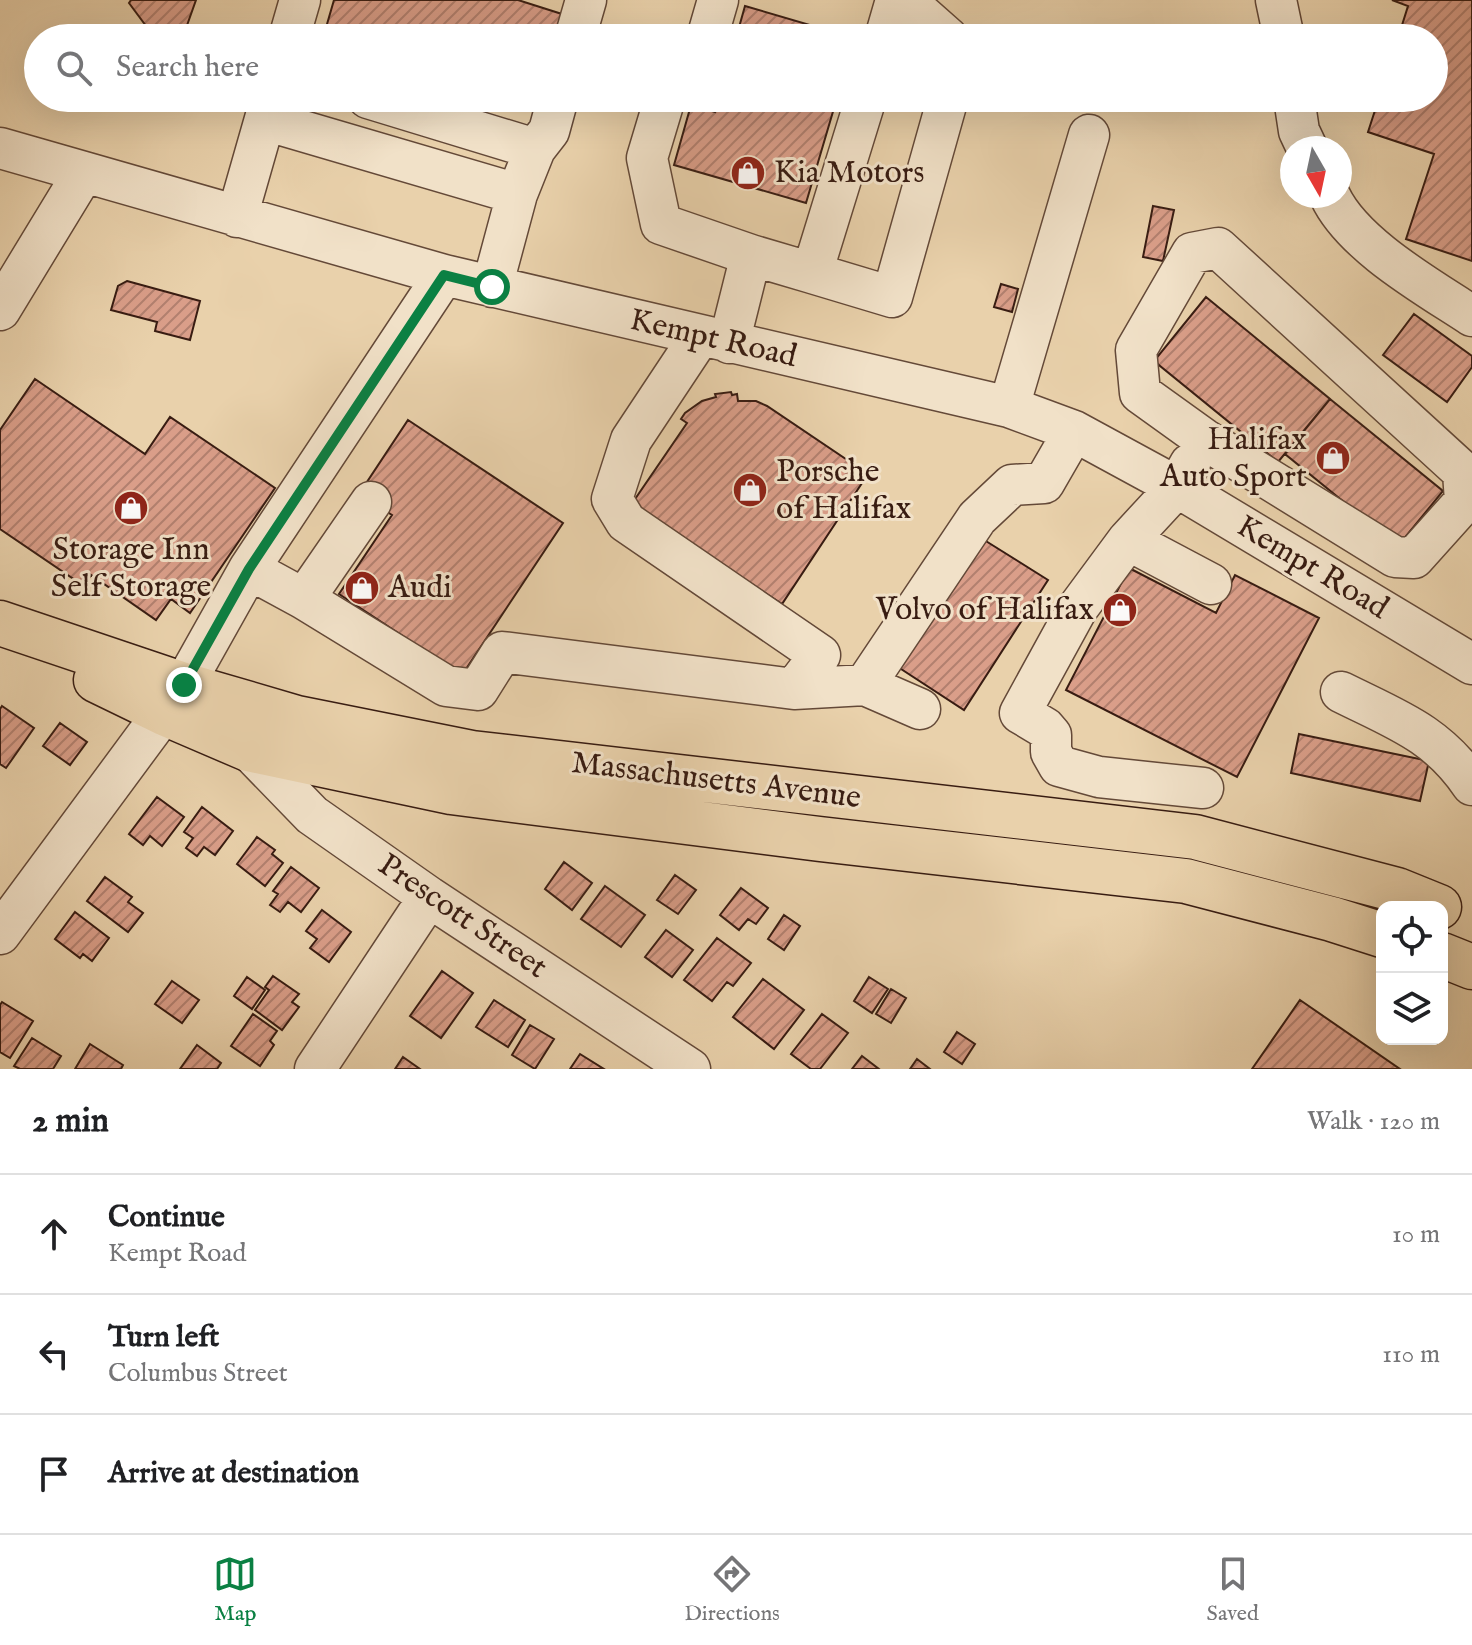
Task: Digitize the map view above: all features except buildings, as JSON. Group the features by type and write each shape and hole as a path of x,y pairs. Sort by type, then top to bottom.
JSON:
{"main road":[{"name":"Massachusetts Avenue","path":"0,623 174,699 248,749 451,792 1186,881 1376,933"},
{"name":"Massachusetts Avenue","path":"0,633 174,699 297,718 472,753 1195,837 1397,890 1423,901"},
{"name":"Massachusetts Avenue","path":"1448,911 1472,921"},
{"path":"1448,957 1472,967"}],"street":[{"path":"293,24 300,0"},
{"path":"579,24 586,0"},
{"path":"711,24 718,0"},
{"path":"889,24 896,0"},
{"path":"905,0 932,24"},
{"path":"1276,0 1281,24"},
{"path":"237,217 267,112"},
{"path":"277,112 517,194"},
{"path":"414,112 535,149"},
{"path":"492,287 517,194 535,149 549,131 554,112"},
{"path":"661,112 647,158 661,224 751,255 892,297 944,112"},
{"path":"812,273 862,112"},
{"path":"1296,112 1301,136"},
{"path":"1009,407 1089,135"},
{"name":"Kempt Road","path":"0,148 444,275 1009,407 1074,431 1177,487 1472,664"},
{"path":"0,310 84,172"},
{"path":"1335,208 1387,260 1472,316"},
{"path":"1218,248 1463,472 1465,501 1414,558 1395,557 1204,439 1140,393 1136,350 1192,253 1218,248"},
{"path":"751,255 714,340 631,440 612,499 626,522 820,655 794,689"},
{"path":"0,934 174,699 249,569 444,275"},
{"path":"865,685 977,518 1012,485 1044,483 1074,431"},
{"path":"1203,788 1099,777 1059,766 1051,752 1051,735 1020,713 1077,609 1128,540 1177,487 1204,439"},
{"path":"304,599 371,502"},
{"path":"1128,540 1211,584"},
{"path":"249,569 446,686 478,690 502,652 794,689 865,685 920,709"},
{"path":"1341,692 1423,733 1456,761 1472,785"},
{"name":"Prescott Street","path":"248,749 312,815 429,897 690,1069"},
{"path":"315,1069 429,897"}],"place":[{"name":"Kia Motors","path":"748,173"},
{"name":"Halifax Auto Sport","path":"1333,458"},
{"name":"Porsche of Halifax","path":"750,490"},
{"name":"Storage Inn Self Storage","path":"131,508"},
{"name":"Audi","path":"362,588"},
{"name":"Volvo of Halifax","path":"1120,610"}],"route":[{"path":"184,685 249,569 444,275 492,287"}]}
